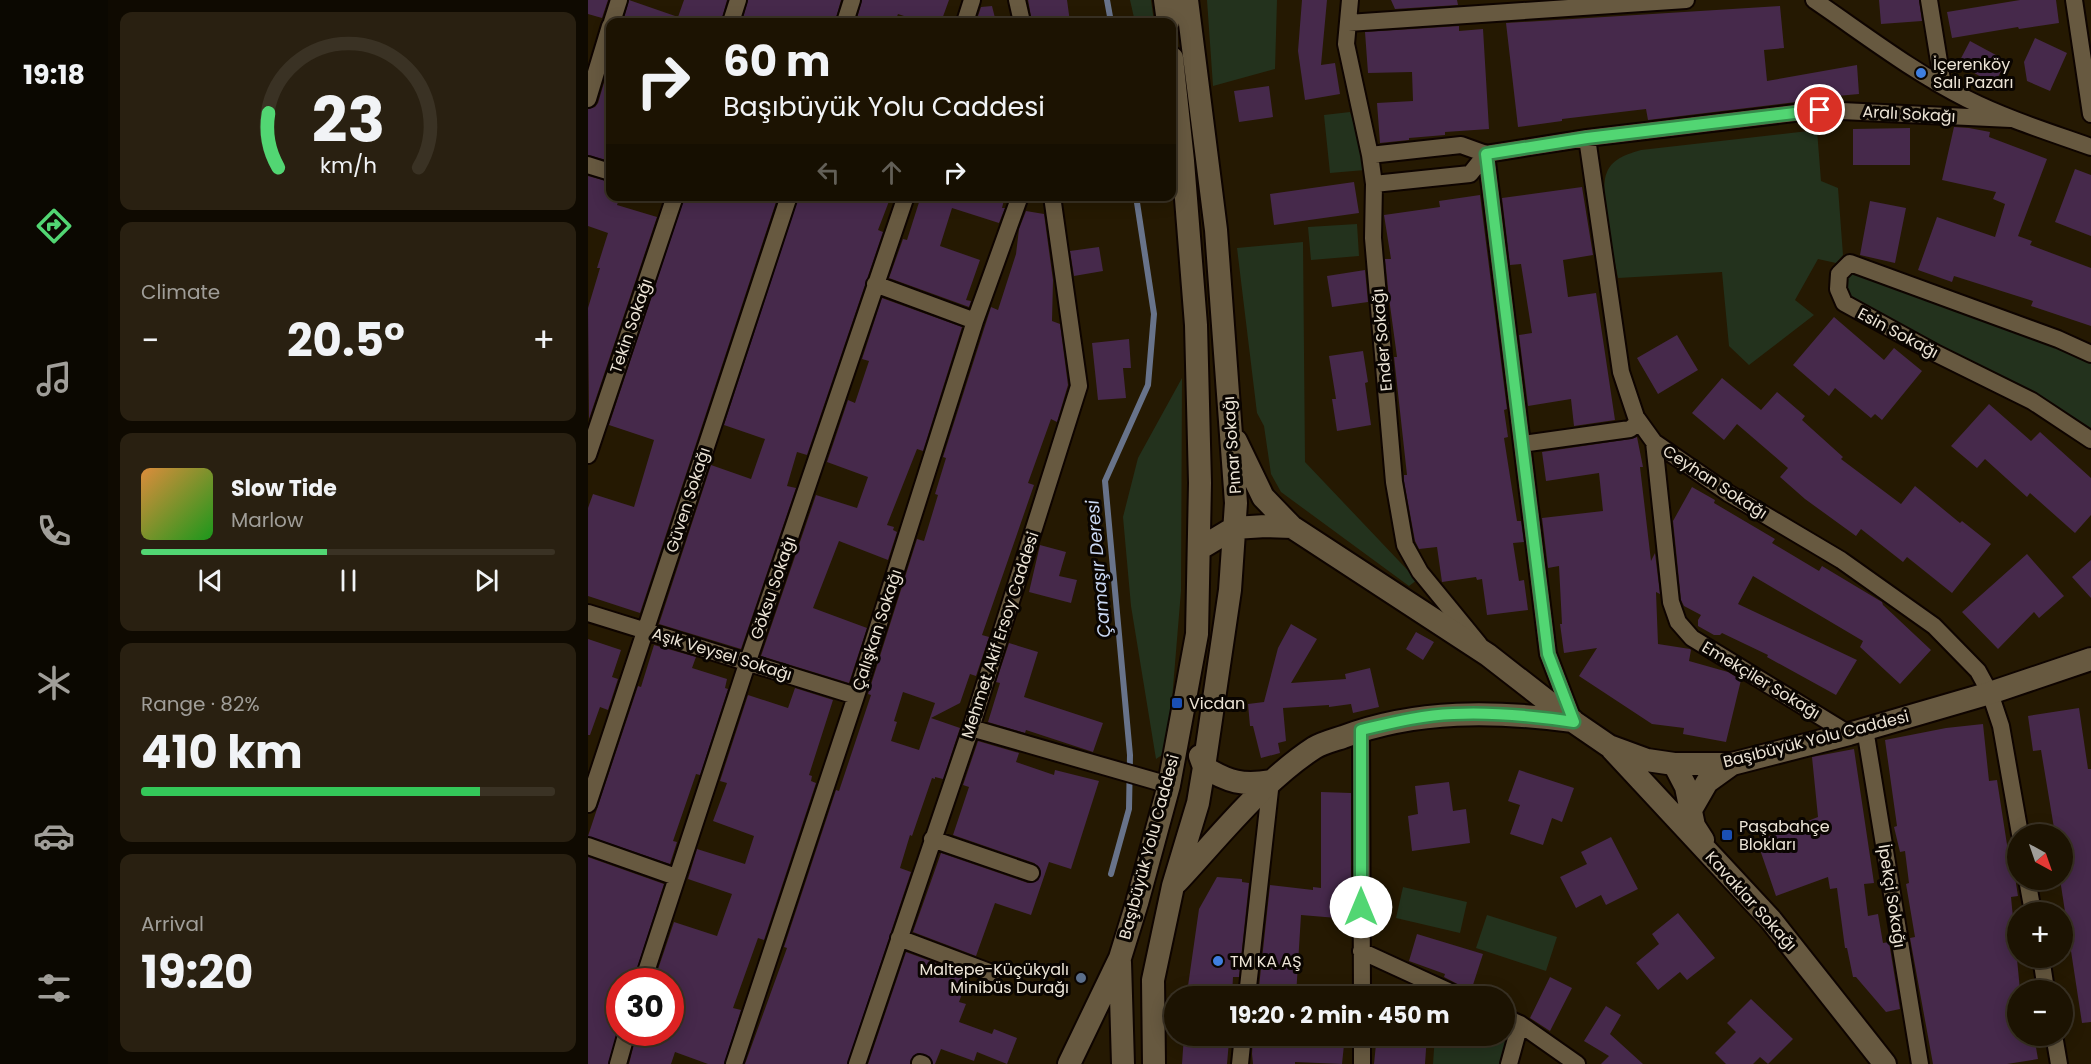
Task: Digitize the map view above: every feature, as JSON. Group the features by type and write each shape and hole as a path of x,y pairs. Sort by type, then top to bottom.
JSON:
{"main road":[{"path":"1165,0 1167,18"},
{"name":"Pınar Sokağı","path":"1173,886 1198,802 1204,767 1230,590 1236,502 1216,230 1187,0"},
{"name":"Pınar Sokağı","path":"1176,95 1196,325 1200,483 1199,549"},
{"path":"1231,432 1263,497 1292,527 1488,655 1574,722"},
{"path":"1199,549 1234,528 1292,527"},
{"name":"Başıbüyük Yolu Caddesi","path":"1066,1062 1120,958 1169,785 1197,634 1199,549"},
{"name":"Başıbüyük Yolu Caddesi","path":"1154,1064 1153,980 1173,886 1271,782 1315,747 1361,730 1405,720 1452,714 1523,715 1574,722 1609,746 1647,760 1674,764 1732,764 1990,693 2091,659"},
{"path":"1187,691 1190,730 1204,767 1232,782 1251,784 1271,782"},
{"name":"Kavaklar Sokağı","path":"1609,746 1771,920 1885,1064"},
{"path":"1665,806 1662,792 1665,780 1674,764"},
{"path":"1674,764 1686,787 1694,826 1722,868"},
{"path":"1692,808 1707,782 1732,764"},
{"path":"1120,958 1123,1064"}],"street":[{"path":"613,18 618,0"},
{"path":"732,18 738,0"},
{"path":"846,18 852,0"},
{"path":"966,18 972,0"},
{"path":"1017,0 1021,18"},
{"name":"Ender Sokağı","path":"1350,0 1346,44 1374,184 1373,238 1394,482 1405,545 1420,572 1488,655"},
{"path":"1348,23 1686,0"},
{"path":"1814,0 1943,86 2011,119 2091,147"},
{"path":"1929,0 1943,86"},
{"path":"2074,0 2091,114"},
{"path":"588,99 606,40"},
{"name":"Aralı Sokağı","path":"1370,156 1461,145 1486,154 1587,138 1820,110 2011,119"},
{"name":"Ceyhan Sokağı","path":"1587,138 1621,372 1639,422 1654,442 1728,493 1841,560 1934,626 1978,670 1990,693 2001,726 2018,824"},
{"path":"1374,184 1470,174 1486,154"},
{"path":"1486,154 1548,654 1574,722"},
{"path":"588,165 606,171"},
{"name":"Tekin Sokağı","path":"588,455 673,201"},
{"name":"Güven Sokağı","path":"588,804 787,201"},
{"name":"Göksu Sokağı","path":"647,968 748,661 904,201"},
{"name":"Çalışkan Sokağı","path":"734,1064 856,696 975,321 1018,201"},
{"name":"Mehmet Akif Ersoy Caddesi","path":"857,1064 970,728 1079,386 1053,201"},
{"name":"Esin Sokağı","path":"2091,354 2058,339 1850,263 1839,274 1838,289 1844,303 1945,358 2032,401 2091,440"},
{"path":"875,284 975,321"},
{"path":"1522,444 1630,429 1639,422"},
{"name":"Emekçiler Sokağı","path":"1654,442 1671,602 1678,622 1692,638 1857,731"},
{"name":"Aşık Veysel Sokağı","path":"588,613 856,696"},
{"path":"970,728 1169,785"},
{"path":"1361,730 1362,986"},
{"name":"İpekçi Sokağı","path":"1857,731 1920,1064"},
{"path":"1248,986 1271,782"},
{"path":"932,839 1031,873"},
{"path":"588,846 676,878"},
{"path":"899,938 992,973"},
{"path":"1362,951 1437,986"},
{"path":"1515,1022 1577,1064"},
{"path":"1509,1064 1520,1024"},
{"path":"618,1064 623,1046"},
{"path":"1240,1064 1242,1046"},
{"path":"1362,1046 1362,1064"},
{"path":"2056,1046 2059,1064"}],"green space":[{"path":"1130,0 1151,0 1153,18 1134,18"},
{"path":"1207,0 1277,0 1275,69 1213,86"},
{"path":"1350,112 1362,150 1365,170 1330,173 1324,115"},
{"path":"1817,130 1821,181 1838,188 1843,255 1836,263 1818,259 1795,300 1814,315 1749,365 1729,346 1722,272 1618,278 1604,193 1607,172 1617,160 1641,150"},
{"path":"1357,224 1359,256 1311,260 1308,227"},
{"path":"1303,242 1305,462 1417,580 1409,586 1281,492 1271,474 1264,426 1257,413 1237,248"},
{"path":"1850,263 2091,354 2091,440 1844,303 1839,274"},
{"path":"1182,378 1181,591 1169,736 1162,755 1156,759 1131,606 1123,517 1138,458"},
{"path":"1403,887 1467,902 1460,933 1396,918"},
{"path":"1487,915 1557,937 1546,971 1476,948"},
{"path":"1434,1046 1504,1046 1499,1064 1433,1064"}],"building":[{"path":"588,0 608,0 602,18 588,14"},
{"path":"629,0 678,17 684,0 727,0 722,18 624,18"},
{"path":"748,0 841,0 836,18 743,18"},
{"path":"862,0 949,0 942,18 910,18 898,14 896,18 857,18"},
{"path":"1028,0 1067,0 1069,18 1031,18"},
{"path":"1302,0 1327,0 1321,65 1335,63 1340,94 1305,100 1298,51"},
{"path":"1391,0 1457,0 1458,5 1395,9"},
{"path":"1879,0 1919,0 1922,21 1881,24"},
{"path":"2020,0 2056,0 2059,23 1952,38 1947,12"},
{"path":"992,6 995,18 977,18 981,7"},
{"path":"1780,6 1784,48 1764,50 1767,81 1857,65 1859,94 1648,120 1646,109 1518,127 1506,23"},
{"path":"1459,26 1459,31 1483,29 1489,129 1445,132 1445,135 1380,143 1377,103 1413,101 1412,72 1368,73 1365,32"},
{"path":"2035,38 2067,53 2050,91 2027,81 2024,62"},
{"path":"1970,41 2007,61 1994,84 1958,64"},
{"path":"606,76 606,160 588,155 588,109 595,107"},
{"path":"1269,86 1273,117 1239,122 1234,91"},
{"path":"1954,127 1990,132 1989,137 2047,159 2018,236 2032,241 2030,245 2091,268 2091,326 2031,306 2033,301 1954,276 1952,282 1918,270 1937,217 1995,237 2005,204 1993,199 1996,192 1942,180"},
{"path":"1910,128 1910,165 1853,165 1853,129"},
{"path":"2075,169 2091,175 2091,236 2055,222"},
{"path":"588,176 606,181 606,201 618,201 617,205 657,217 589,419 588,308 608,233 588,226"},
{"path":"1354,182 1359,213 1274,225 1270,194"},
{"path":"1582,187 1593,255 1563,260 1568,297 1596,293 1615,420 1574,426 1571,399 1528,406 1519,335 1532,333 1521,264 1510,265 1502,198"},
{"path":"1480,195 1507,409 1504,410 1508,437 1504,438 1517,521 1521,521 1524,542 1513,543 1519,581 1524,580 1528,610 1487,615 1482,579 1477,580 1476,577 1442,582 1437,547 1419,549 1415,541 1404,481 1404,475 1407,475 1394,357 1397,357 1385,259 1391,259 1384,215 1440,207 1439,201"},
{"path":"683,201 776,201 640,613 588,596 588,508 593,494 634,507 654,440 609,425"},
{"path":"797,201 889,201 878,230 883,232 807,455 797,452 787,486 796,488 741,649 659,624 711,465 751,479 765,439 724,425"},
{"path":"919,201 1004,201 1002,208 1005,208 999,223 952,208 940,246 980,260 966,300 971,301 969,307 889,278 903,239 907,240"},
{"path":"1870,201 1906,208 1895,263 1860,255"},
{"path":"1026,211 1044,214 1053,280 1052,321 1060,324 1068,385 1057,422 1051,419 1028,483 1034,485 982,635 989,637 976,676 970,674 960,703 931,718 960,728 943,779 932,778 912,836 910,835 900,868 911,872 847,1064 745,1064 787,948 784,947 836,790 839,791 871,695 868,694 917,539 924,541 938,495 935,494 946,458 943,457 991,307 998,310 1016,254 1019,229","holes":["903,692 935,703 919,750 891,741 897,722 894,721"]},
{"path":"1099,247 1103,271 1074,276 1070,251"},
{"path":"1365,270 1368,302 1332,307 1327,276"},
{"path":"882,298 962,327 923,451 917,449 887,525 894,527 893,530 897,532 888,560 839,541 813,608 867,628 849,683 761,656 816,495 857,508 868,477 827,462 848,400 855,403 869,361 862,359"},
{"path":"1834,317 1884,360 1894,348 1922,371 1882,420 1875,414 1871,418 1835,388 1829,396 1793,365"},
{"path":"1677,335 1698,370 1658,394 1637,358"},
{"path":"1129,339 1131,368 1123,368 1126,398 1098,400 1092,343"},
{"path":"1363,351 1371,425 1337,431 1332,399 1336,399 1329,356"},
{"path":"1722,378 1761,410 1777,392 1805,416 1802,420 1843,457 1841,459 1901,504 1915,486 1960,523 1962,521 1991,544 1952,593 1907,557 1903,562 1861,529 1856,536 1805,499 1780,477 1788,468 1737,424 1724,440 1692,413"},
{"path":"1989,404 2031,441 2040,432 2091,478 2091,515 2075,533 2030,493 2027,497 1985,459 1977,468 1951,446"},
{"path":"1637,437 1643,467 1640,467 1651,561 1655,553 1660,594 1656,592 1658,644 1690,649 1689,661 1728,672 1741,680 1726,742 1683,734 1684,728 1652,724 1579,676 1597,648 1564,653 1560,624 1562,624 1559,566 1548,568 1542,518 1603,511 1599,473 1546,481 1542,452"},
{"path":"1692,487 1715,500 1714,503 1775,539 1772,543 1819,571 1822,566 1882,602 1931,650 1900,684 1860,647 1863,641 1753,576 1738,604 1857,660 1836,695 1767,657 1768,655 1722,633 1714,635 1698,626 1701,615 1684,606 1681,600 1673,521"},
{"path":"1040,545 1066,552 1059,576 1077,580 1071,603 1029,592"},
{"path":"2027,554 2064,596 2039,618 2034,612 1998,649 1962,612"},
{"path":"2091,560 2091,598 2072,577"},
{"path":"1291,624 1317,639 1291,683 1346,679 1345,674 1370,668 1379,707 1353,713 1351,704 1283,708 1286,741 1278,743 1280,753 1261,758 1253,726 1250,726 1248,704 1264,702 1278,648"},
{"path":"1416,632 1434,642 1423,660 1406,649"},
{"path":"588,639 621,650 612,677 618,679 608,710 600,707 590,735 588,735"},
{"path":"1009,643 1038,652 1024,697 1103,723 1093,752 1026,730 1025,733 988,722 1000,683 996,682"},
{"path":"654,645 696,657 692,668 727,679 725,688 728,689 700,775 696,774 673,841 677,842 670,864 588,836"},
{"path":"795,688 833,700 809,775 812,776 811,781 816,783 764,940 758,938 733,1008 741,1010 724,1064 708,1064 675,1052 671,1064 629,1064 634,1046 684,1046 684,968 658,968 674,922 717,936 732,894 688,879 697,849 745,864 754,836 713,821 727,783 720,781 748,695 788,708"},
{"path":"2079,708 2088,769 2091,769 2091,1022 2082,1023 2073,964 2073,902 2064,902 2062,890 2073,890 2073,824 2053,824 2041,750 2033,751 2028,716"},
{"path":"1983,724 1989,781 1997,780 2007,845 2007,890 2017,890 2018,896 2011,897 2011,902 2007,902 2007,968 2018,968 2019,980 2007,980 2007,1046 2036,1046 2038,1059 2007,1064 1933,1064 1910,938 1915,937 1906,884 1909,883 1905,851 1900,852 1894,827 1897,826 1885,740 1946,728"},
{"path":"978,741 1019,753 1016,762 1054,775 1055,770 1099,781 1071,869 1049,862 1031,915 995,903 976,956 913,932 941,853 1028,883 1038,880 1041,872 1034,863 953,835 969,787 963,785"},
{"path":"1854,749 1874,883 1864,884 1868,916 1878,914 1883,943 1889,942 1900,1009 1886,1012 1856,977 1853,977 1847,948 1845,948 1837,888 1830,889 1828,877 1776,896 1757,841 1818,817 1812,757"},
{"path":"1519,770 1574,788 1562,822 1552,818 1543,845 1510,834 1520,805 1508,801"},
{"path":"1449,782 1453,811 1466,809 1470,843 1412,851 1408,816 1418,814 1415,786"},
{"path":"1321,792 1351,793 1349,919 1301,915 1297,986 1259,986 1270,885 1313,890 1313,887 1321,888"},
{"path":"1611,837 1638,889 1606,905 1601,895 1576,908 1560,877 1587,864 1581,852"},
{"path":"588,857 664,884 637,968 606,968 606,1046 614,1046 608,1064 588,1064"},
{"path":"1217,877 1242,879 1242,882 1249,883 1239,977 1233,977 1233,986 1188,986 1199,909"},
{"path":"1678,913 1715,958 1687,980 1680,972 1658,990 1636,963 1659,944 1652,934"},
{"path":"1417,934 1483,954 1473,986 1461,986 1444,977 1445,974 1409,961"},
{"path":"906,952 969,975 959,1002 966,1004 959,1022 992,1034 994,1029 1017,1038 1007,1064 977,1052 974,1061 941,1049 935,1064 930,1057 918,1053 913,1056 910,1064 868,1064"},
{"path":"1550,977 1572,988 1550,1031 1530,1018"},
{"path":"1751,999 1793,1039 1768,1064 1760,1057 1753,1064 1726,1064 1715,1053 1736,1032 1727,1023"},
{"path":"1606,1006 1621,1015 1610,1034 1643,1064 1601,1064 1609,1056 1584,1041"},
{"path":"1183,1046 1229,1046 1227,1064 1182,1064"},
{"path":"1252,1046 1344,1046 1342,1064 1295,1062 1295,1064 1253,1064"},
{"path":"1376,1046 1426,1046 1425,1064 1374,1064"}],"waterway":[{"name":"Çamaşır Deresi","path":"1107,0 1110,18"},
{"name":"Çamaşır Deresi","path":"1111,874 1129,809 1130,755 1105,481 1148,385 1154,314 1137,201"}],"place":[{"name":"İçerenköy Salı Pazarı","path":"1921,73"},
{"name":"Vicdan","path":"1177,703"},
{"name":"Paşabahçe Blokları","path":"1727,835"},
{"name":"TM KA AŞ","path":"1218,961"},
{"name":"Maltepe-Küçükyalı Minibüs Durağı","path":"1081,978"}],"route":[{"path":"1361,907 1361,730 1405,720 1452,714 1523,715 1574,722 1548,654 1486,154 1587,138 1820,110"}]}
